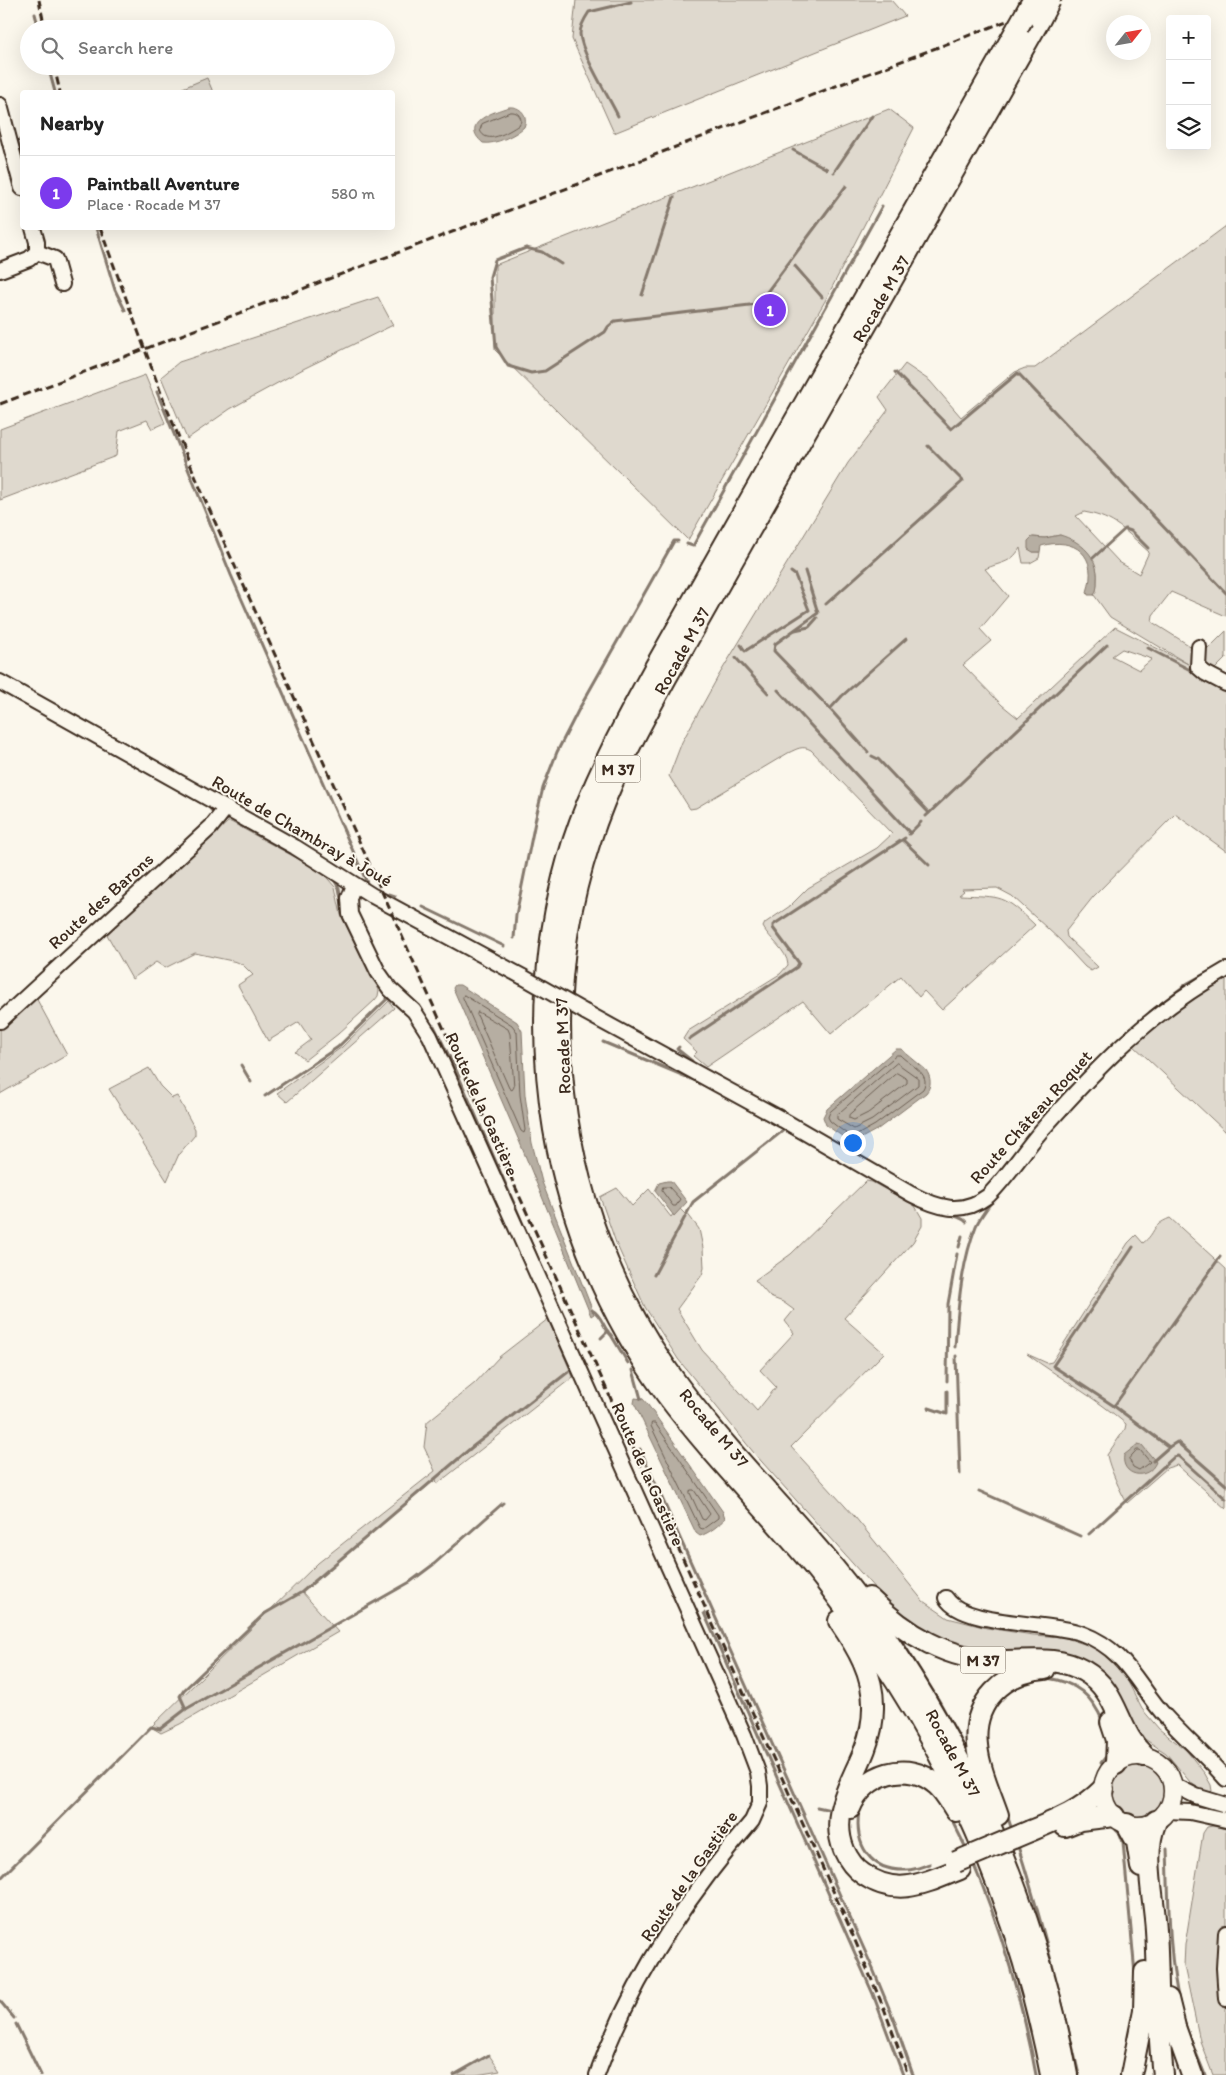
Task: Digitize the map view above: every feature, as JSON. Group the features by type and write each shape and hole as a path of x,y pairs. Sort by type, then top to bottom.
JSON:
{"highway":[{"name":"Rocade M 37","path":"1033,0 618,736 594,787 574,840 564,876 552,931 545,1007 547,1082 561,1165 573,1211 589,1255 622,1324 655,1378 701,1438 780,1527 838,1598 898,1684 949,1773 984,1849 1022,1954 1039,2016 1051,2075"},
{"name":"Rocade M 37","path":"1050,0 631,743 594,826 578,879 567,934 560,1008 564,1099 580,1180 603,1250 631,1311 667,1370 718,1435 815,1544 877,1626 912,1676 936,1718 982,1807 1019,1897 1044,1977 1067,2075"},
{"name":"M 37","path":"780,1527 855,1645 865,1664 872,1690 874,1706 870,1732 838,1818 841,1842 846,1854 859,1871 879,1883 890,1886 914,1886 958,1865 1031,1835 1080,1820 1121,1820"},
{"name":"M 37","path":"815,1544 892,1620 928,1644 949,1652 979,1659 1055,1660 1084,1671 1105,1689 1127,1736 1144,1756"},
{"name":"M 37","path":"1019,1897 1021,1883 984,1774 977,1746 978,1721 989,1696 1010,1678 1032,1670 1053,1670 1079,1679 1097,1694 1108,1712 1117,1740 1116,1764"},
{"name":"M 37","path":"958,1865 912,1877 891,1878 873,1871 859,1858 849,1840 847,1828 849,1809 858,1792 867,1783 886,1773 897,1771 920,1774 938,1785 944,1792 984,1849"},
{"name":"M 37","path":"1031,1835 1087,1804 1103,1789"},
{"path":"1153,2075 1154,2011 1150,1856 1151,1832 1161,1816"},
{"path":"1121,1820 1137,1842 1140,1851 1151,1933 1162,2075"},
{"path":"1131,2075 1144,2010 1151,1933"},
{"path":"1151,1933 1170,2009 1192,2075"}],"main road":[{"path":"1144,1756 1160,1763 1170,1776 1172,1784 1171,1803 1161,1816 1142,1826 1121,1820 1108,1808 1103,1789 1109,1771 1116,1764 1124,1758 1144,1756"}],"street":[{"path":"0,105 20,180"},
{"path":"0,270 29,259 36,252 37,242 34,230"},
{"path":"36,252 55,259 62,284"},
{"path":"1199,647 1198,667 1226,684"},
{"name":"Route de Chambray à Joué","path":"0,682 226,808 316,860 354,885 585,1012"},
{"name":"Route des Barons","path":"0,1020 52,970 211,827 226,808"},
{"name":"Route de la Gastière","path":"354,885 350,893 348,905 354,924 384,982 414,1011 426,1027 744,1735 758,1772 761,1795 755,1816 705,1880 654,1957 618,2022 597,2075"},
{"name":"Route Château Roquet","path":"585,1012 782,1120 911,1194 933,1205 954,1209 973,1206 988,1196 1088,1079 1132,1035 1184,995 1226,970"},
{"path":"946,1598 953,1606 974,1615 1000,1621 1070,1629 1086,1635 1112,1650 1130,1668 1163,1714 1212,1762 1226,1779"},
{"path":"1172,1784 1196,1796 1226,1805"},
{"path":"1161,1816 1190,1812 1226,1820"},
{"path":"1226,1933 1224,1968 1226,1999"}],"shaded area":[{"path":"576,0 891,0 905,16 614,133 572,39"},
{"path":"207,78 212,90 178,90"},
{"path":"889,109 914,128 825,301 688,540 495,350 495,265"},
{"path":"1226,226 1226,616 1171,592 1153,615 1152,622 1203,654 1226,631 1226,658 1209,675 1226,684 1226,851 1175,814 1093,897 1066,931 1067,937 1098,967 1091,971 1012,896 997,888 962,889 964,891 959,895 994,897 1008,902 1035,925 942,1010 924,991 919,997 901,976 831,1034 803,1001 706,1067 693,1056 697,1052 683,1039 688,1031 780,974 788,965 785,955 763,927 765,923 790,906 808,888 877,848 892,834 811,750 805,748 788,753 696,808 690,809 669,776 682,742 719,675 848,463 888,410 879,397 905,364 930,381 961,417 1015,372 1025,368 1035,368","holes":["1084,512 1104,518 1120,526 1149,552 1139,574 1119,562 1076,516","1060,535 1091,558 1097,571 1097,587 1094,595 1110,617 1188,664 1115,627 1018,718 1002,705 963,665 991,641 980,629 1008,596 985,569 1009,560 1020,548 1023,563 1030,563 1039,558 1040,552 1033,552 1033,537 1045,538","1122,649 1152,659 1139,670 1112,656"]},
{"path":"378,297 393,325 305,368 230,409 187,439 161,377 179,362"},
{"path":"145,375 165,423 152,429 147,420 119,431 116,456 0,500 0,429"},
{"path":"228,822 322,872 335,887 341,915 379,990 375,1000 338,1034 305,1060 295,1052 311,1040 299,1022 268,1041 238,985 253,975 243,965 195,953 165,968 156,962 132,979 105,931"},
{"path":"1226,977 1226,1132 1133,1045 1188,1000"},
{"path":"35,996 67,1055 0,1094 0,1030"},
{"path":"389,1001 394,1008 287,1102 277,1093 342,1047"},
{"path":"149,1068 160,1086 172,1098 177,1096 195,1129 195,1135 179,1154 167,1181 109,1089"},
{"path":"866,1181 872,1182 915,1206 922,1218 922,1226 913,1242 844,1318 884,1353 791,1447 855,1517 923,1601 948,1618 987,1628 1033,1635 1063,1637 1093,1647 1114,1661 1122,1670 1142,1709 1159,1729 1186,1750 1205,1774 1211,1785 1212,1791 1209,1794 1190,1782 1166,1753 1143,1738 1112,1685 977,1652 925,1636 886,1601 754,1453 678,1359 645,1307 616,1243 600,1197 617,1188 632,1206 649,1189 671,1217 678,1207 686,1215 687,1213 699,1229 703,1248 704,1268 702,1275 677,1309 702,1350 757,1411 776,1387 760,1370 794,1333 785,1321 794,1310 783,1302 770,1297 755,1280 791,1254"},
{"path":"1170,1218 1226,1269 1226,1509 1177,1465 1167,1468 1127,1503 1107,1455 1125,1429 1126,1424 1102,1405 1027,1354 1047,1363 1052,1362 1128,1243 1136,1235 1143,1243 1159,1224"},
{"path":"548,1319 573,1377 437,1484 436,1479 302,1592 338,1632 180,1724 161,1733 151,1727 318,1563 435,1471 424,1447 427,1422 475,1383 499,1357"},
{"path":"1133,1763 1143,1763 1158,1771 1164,1780 1166,1791 1164,1802 1158,1811 1143,1819 1133,1819 1122,1814 1115,1807 1110,1796 1110,1786 1115,1775 1122,1768"},
{"path":"1213,1826 1226,1829 1226,2075 1213,2075 1200,2041 1184,1966 1185,1945 1203,1833 1207,1827"},
{"path":"489,2055 500,2071 476,2075 454,2075"}],"water":[{"path":"509,107 517,108 522,112 525,119 524,127 505,139 483,143 477,136 476,124 487,115"},
{"path":"1060,535 1075,541 1092,557 1097,572 1097,588 1094,595 1088,595 1087,592 1090,568 1087,559 1074,547 1064,544 1053,544 1041,546 1040,552 1033,552 1028,549 1028,541 1032,537 1045,538"},
{"path":"455,985 460,985 517,1022 522,1031 525,1095 532,1143 542,1182 594,1314 591,1316 520,1143 453,988"},
{"path":"896,1049 901,1049 926,1070 930,1082 926,1093 878,1129 856,1141 848,1140 826,1125 823,1117 827,1109"},
{"path":"671,1181 687,1202 674,1216 655,1191 659,1183"},
{"path":"635,1398 643,1399 648,1405 723,1512 725,1518 707,1533 700,1536 696,1533 634,1403"},
{"path":"1138,1444 1142,1445 1156,1462 1147,1472 1141,1474 1130,1472 1124,1462 1124,1455"}],"waterway":[{"path":"618,116 585,52 580,31 589,12 631,2"},
{"path":"35,14 37,20"},
{"path":"50,75 54,90"},
{"path":"834,172 872,116"},
{"path":"793,150 827,169"},
{"path":"561,264 542,252 526,248 495,260 490,277 496,347 508,366 531,373 545,371 605,332 615,321 758,304 846,186"},
{"path":"642,295 674,197"},
{"path":"687,544 693,546 882,206"},
{"path":"97,230 115,290 125,310"},
{"path":"795,266 822,297"},
{"path":"895,372 951,429 1018,373 1226,593"},
{"path":"157,392 231,575 368,885"},
{"path":"826,604 963,481 928,446"},
{"path":"1093,558 1125,529 1131,531 1148,548"},
{"path":"514,938 516,915 536,817 543,788 557,752 579,709 674,541 678,541"},
{"path":"805,571 818,613 775,644 774,651 830,709 906,639"},
{"path":"741,645 745,651 809,610 795,575 791,572"},
{"path":"795,630 809,627 817,618"},
{"path":"926,816 1107,645"},
{"path":"1148,648 1196,673"},
{"path":"736,658 768,693"},
{"path":"778,690 910,833"},
{"path":"830,709 868,752"},
{"path":"872,756 878,759 929,813"},
{"path":"207,805 213,812 212,817"},
{"path":"221,824 226,820 233,819"},
{"path":"909,834 921,822"},
{"path":"689,1039 797,967 799,963 773,928 773,925 905,838"},
{"path":"903,840 929,865"},
{"path":"333,878 339,888 344,915"},
{"path":"389,894 395,896"},
{"path":"423,907 504,946"},
{"path":"1150,1012 1188,983 1210,971"},
{"path":"265,1096 338,1047 387,999 392,999"},
{"path":"434,1026 456,1070 536,1254"},
{"path":"603,1042 694,1080"},
{"path":"679,1047 677,1049 692,1061"},
{"path":"241,1065 251,1082"},
{"path":"736,1102 798,1137"},
{"path":"654,1275 693,1202 785,1129"},
{"path":"955,1347 961,1286 967,1255 976,1226 993,1200"},
{"path":"921,1206 958,1217 966,1222"},
{"path":"959,1247 962,1236"},
{"path":"1133,1247 1053,1366 1114,1406 1169,1447 1153,1461"},
{"path":"947,1381 948,1304 957,1254"},
{"path":"1114,1406 1220,1257"},
{"path":"592,1310 600,1318 628,1363"},
{"path":"601,1338 608,1331"},
{"path":"956,1356 960,1474"},
{"path":"0,1879 151,1727 160,1729 186,1709 180,1696 184,1690 264,1614 302,1592 471,1448 572,1369 593,1416"},
{"path":"633,1370 641,1399"},
{"path":"929,1408 947,1414 947,1391"},
{"path":"1169,1447 1177,1442 1226,1485"},
{"path":"640,1449 873,1969 894,2020 913,2075"},
{"path":"1089,1534 1174,1457 1178,1456 1226,1499"},
{"path":"979,1491 1080,1536"},
{"path":"186,1709 410,1582 434,1564 503,1503"},
{"path":"704,1613 873,1994 903,2075"},
{"path":"897,1633 938,1699 969,1755"},
{"path":"1047,1678 1066,1683 1082,1691 1094,1704 1103,1722"},
{"path":"903,1711 927,1754"},
{"path":"1101,1763 1108,1754"},
{"path":"817,1807 831,1810"},
{"path":"859,1811 859,1835 867,1854 874,1861 894,1869 910,1870 930,1864"},
{"path":"1007,1815 1012,1830"},
{"path":"951,1818 967,1850"},
{"path":"1116,1830 1123,1842 1135,1974"},
{"path":"1017,1843 1051,1959 1079,2075"},
{"path":"1167,1849 1170,1928 1176,1987 1185,2024 1205,2075"},
{"path":"973,1863 1002,1940 1025,2022 1036,2075"},
{"path":"0,2001 14,2018"},
{"path":"16,2024 41,2075"},
{"path":"454,2075 489,2055"}],"railway":[{"path":"39,0 43,20"},
{"path":"0,404 1062,0"},
{"path":"56,75 60,90"},
{"path":"101,230 165,404 206,502 848,1924 885,2011 908,2075"}],"place":[{"name":"Paintball Aventure","path":"770,310"}]}
